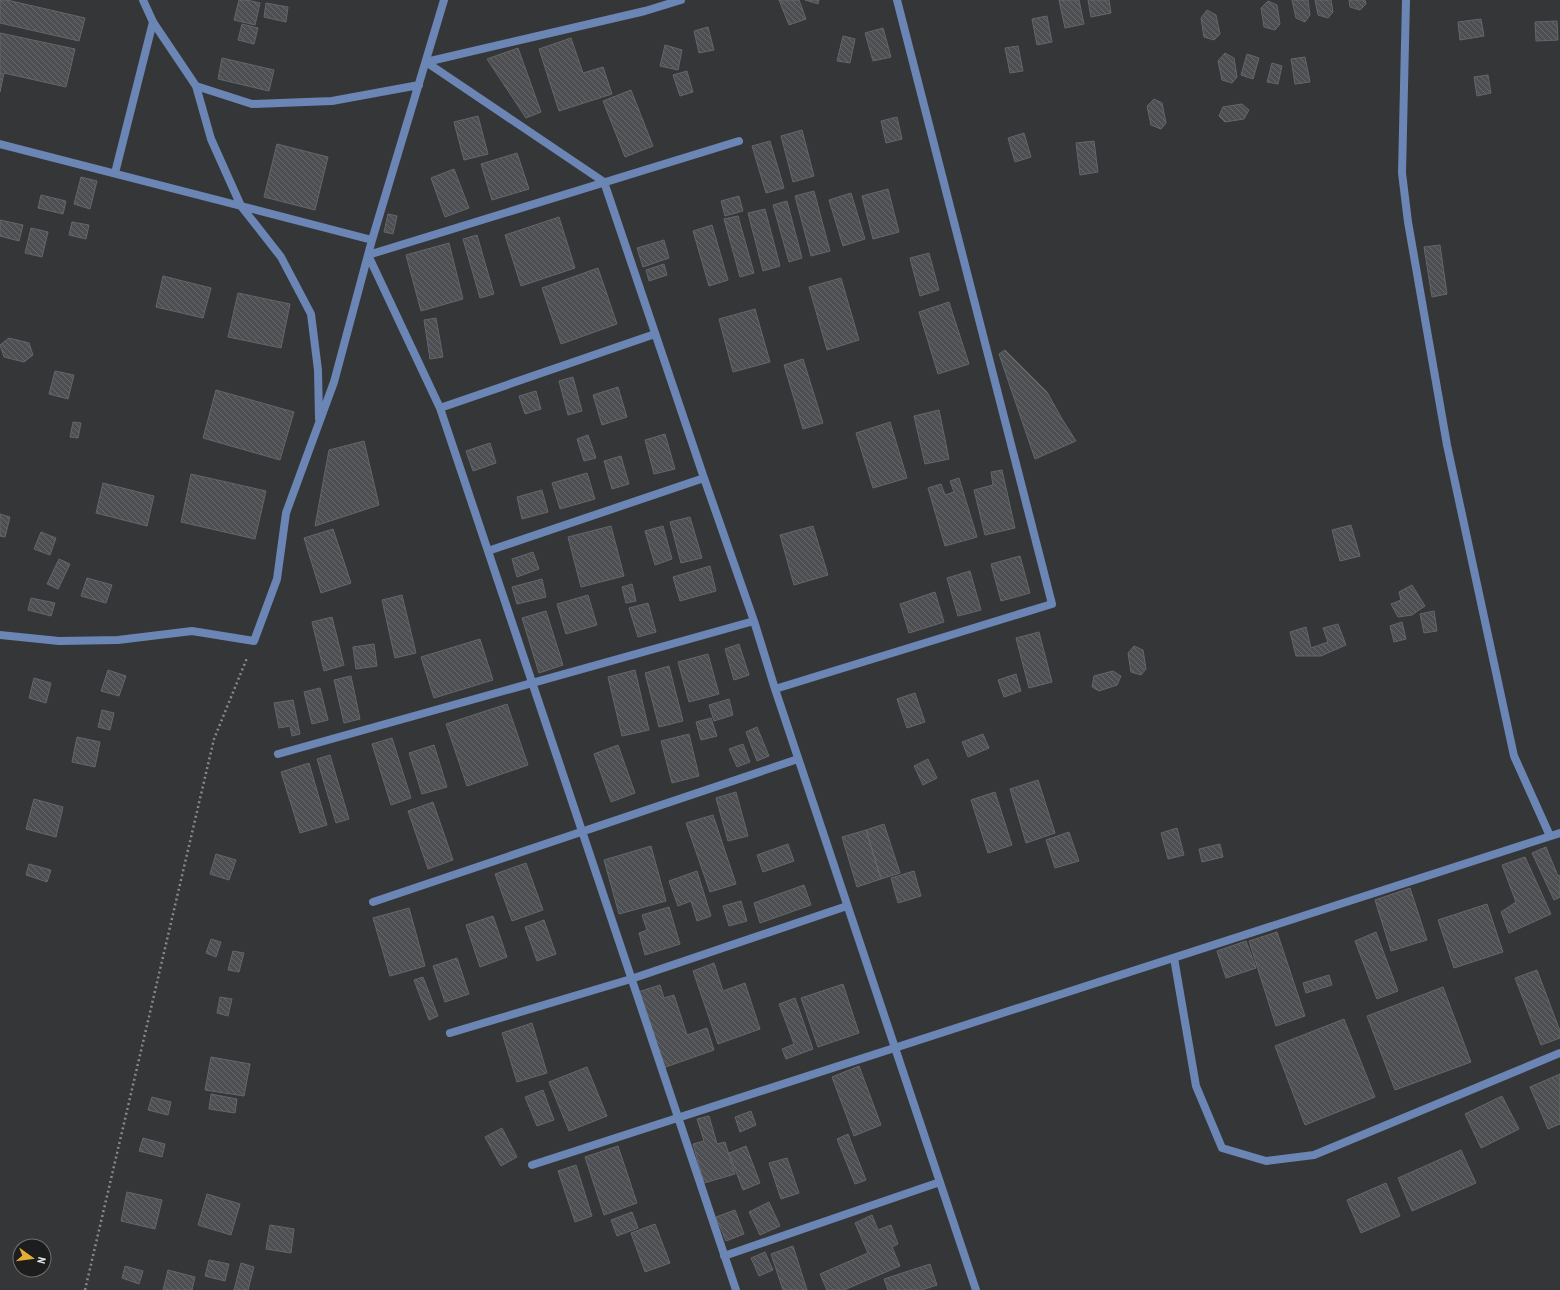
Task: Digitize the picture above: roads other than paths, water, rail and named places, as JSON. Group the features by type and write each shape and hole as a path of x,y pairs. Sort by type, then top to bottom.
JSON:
{"street":[{"path":"143,0 154,22 196,86 211,139 241,206 281,256 311,314 318,370 319,425"},
{"path":"0,635 59,641 118,640 192,631 254,641 277,579 286,513 334,382 372,240 444,0"},
{"path":"426,62 645,11 681,0"},
{"path":"775,689 1052,604 897,0"},
{"path":"1406,0 1402,173 1408,222 1447,445 1514,756 1550,836"},
{"path":"115,173 154,22"},
{"path":"426,62 604,182 754,621 798,759 976,1290"},
{"path":"196,86 252,104 332,101 418,85"},
{"path":"368,255 739,141"},
{"path":"0,144 372,240"},
{"path":"368,255 440,408 736,1290"},
{"path":"440,408 655,334"},
{"path":"488,551 704,478"},
{"path":"278,754 754,621"},
{"path":"373,902 582,833 798,759"},
{"path":"532,1165 1560,833"},
{"path":"450,1033 631,979 847,906"},
{"path":"1174,958 1196,1086 1222,1148 1266,1161 1314,1155 1560,1053"},
{"path":"724,1256 940,1182"}]}
